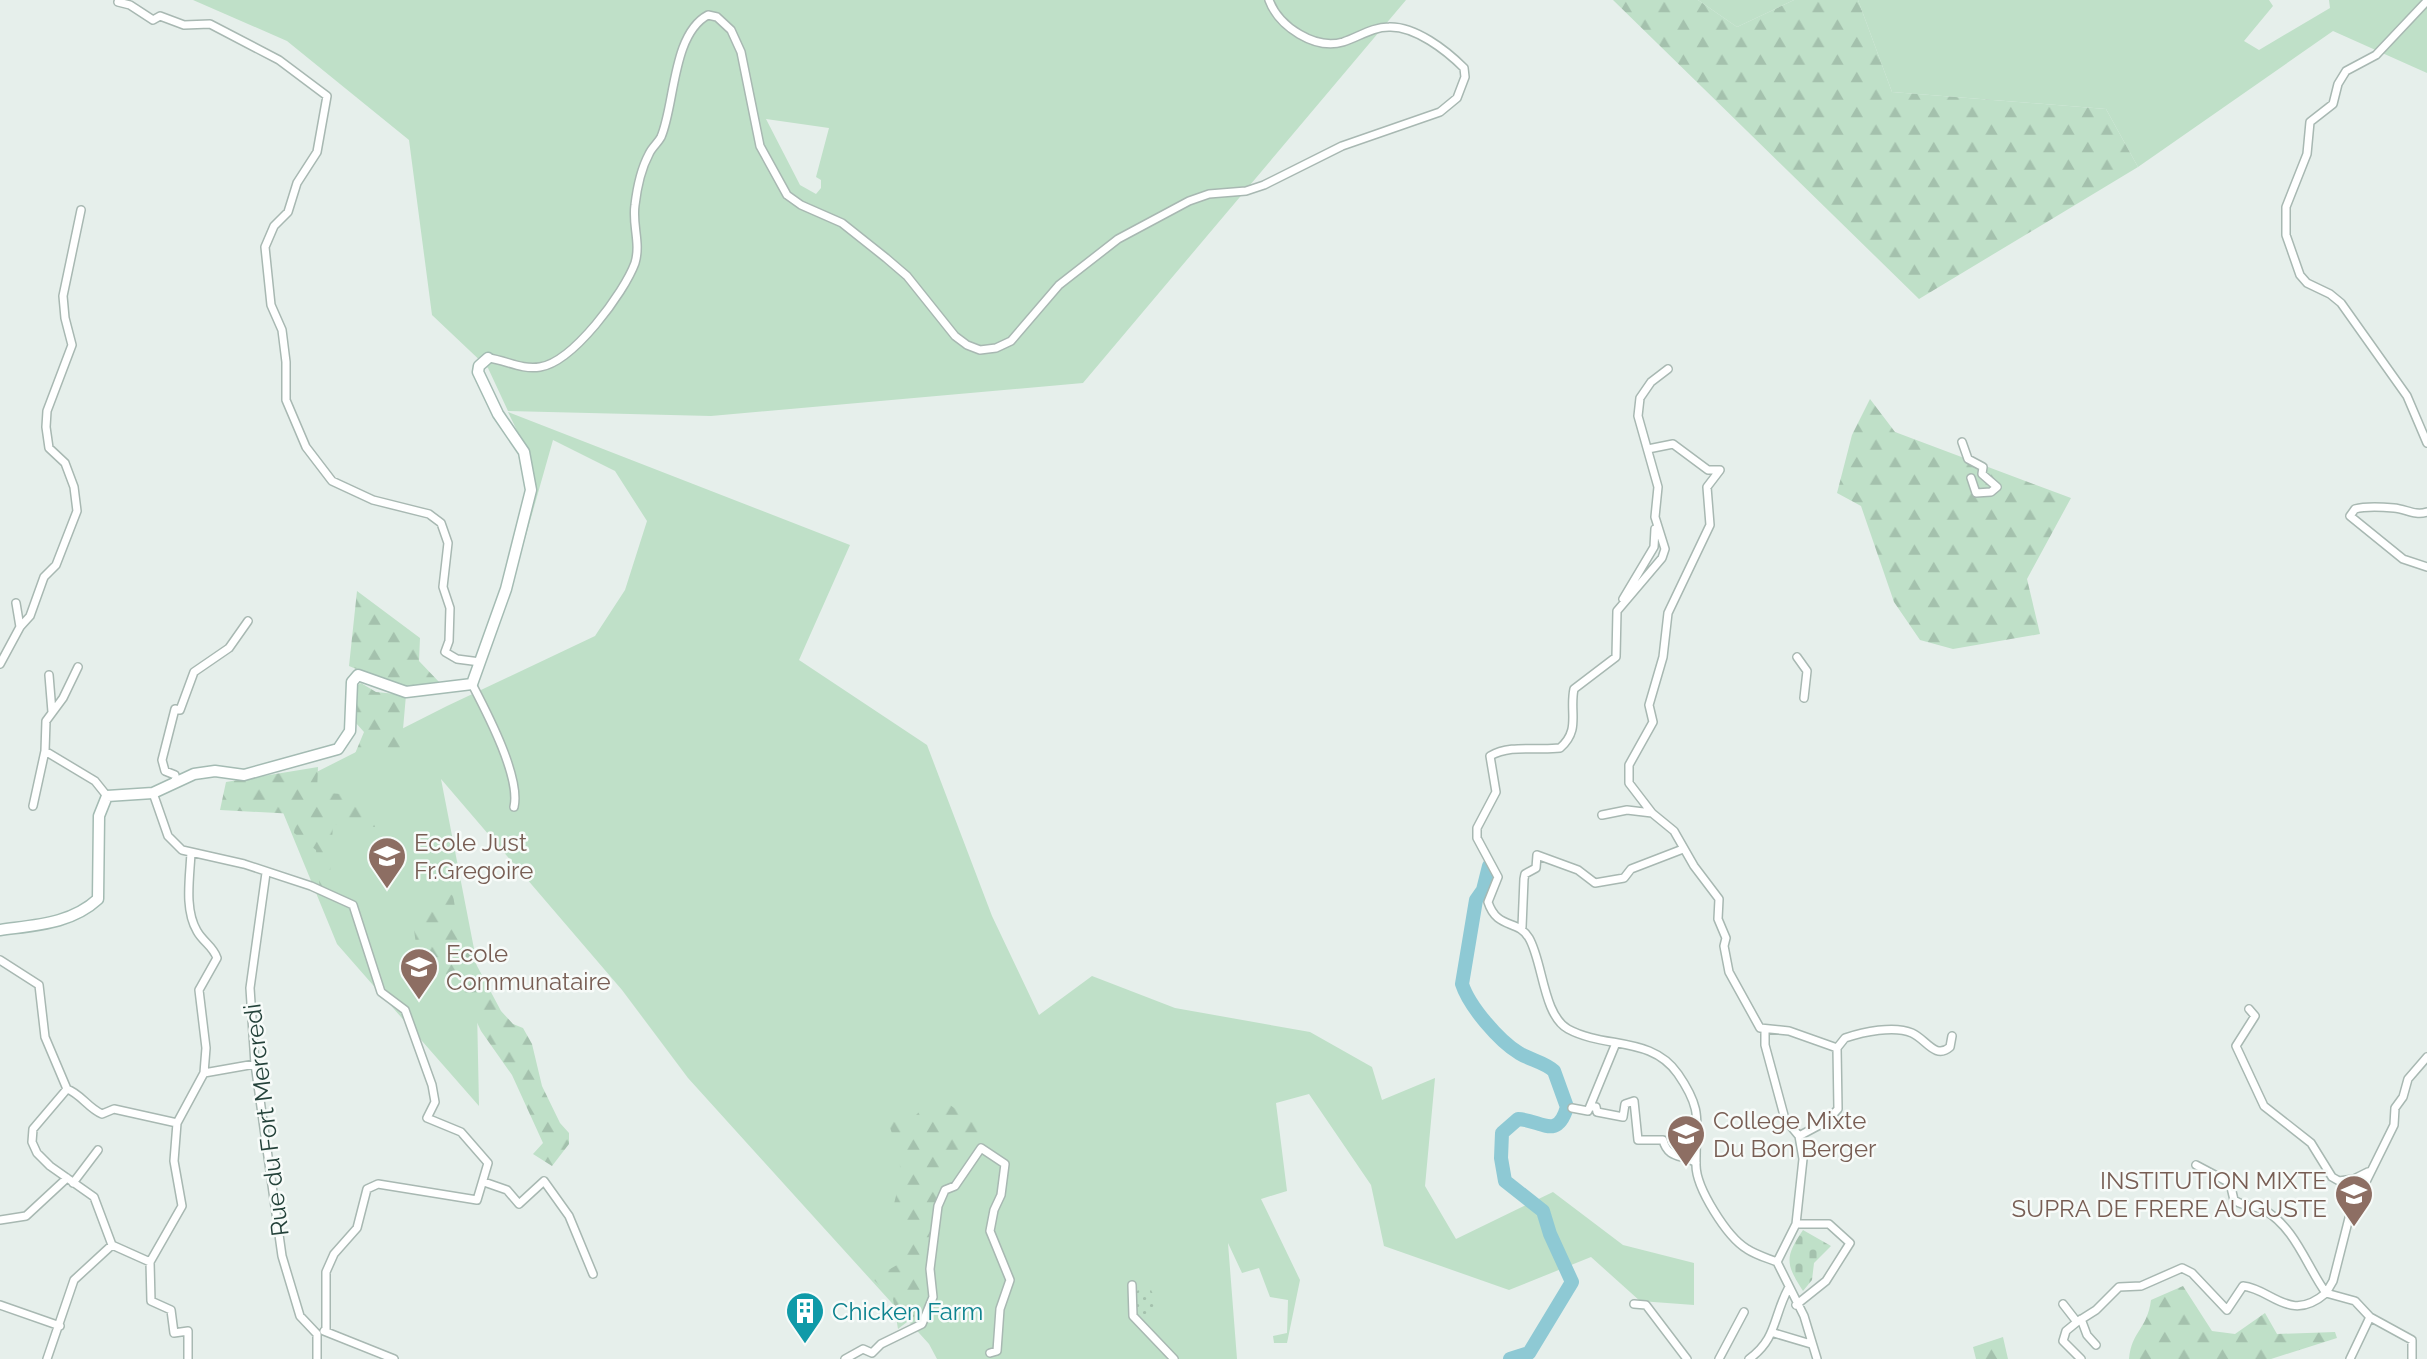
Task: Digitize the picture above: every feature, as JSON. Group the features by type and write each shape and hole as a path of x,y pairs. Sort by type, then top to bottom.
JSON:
{"street":[{"path":"514,807 516,798 503,749 472,684 506,589 531,490 524,452 498,414 478,372 483,361 488,358 529,368 543,367 561,359 583,338 625,283 638,247 634,208 644,166 662,136 679,59 699,22 708,15 717,17 731,30 741,52 760,146 787,195 801,205 842,223 907,276 955,336 973,348 988,350 1011,341 1059,285 1118,239 1189,201 1209,194 1246,191 1264,186 1342,146 1397,125 1425,119 1457,99 1465,77 1464,68 1423,38 1391,26 1329,45 1296,32 1281,19 1269,0"},
{"path":"2427,1 2375,55 2346,71 2337,84 2333,104 2310,122 2306,154 2291,190 2285,221 2286,235 2300,275 2306,283 2341,303 2407,396 2427,443"},
{"path":"118,2 130,5 153,20 160,16 184,25 210,24 279,60 328,98 317,152 297,183 288,212 268,235 265,247 271,305 282,330 289,411 306,447 332,481 373,500 429,514 440,523 448,543 443,587 450,608 446,652 457,659 480,662"},
{"path":"0,664 20,627 30,617 44,577 56,565 77,511 74,487 65,463 49,448 46,427 47,411 72,345 63,296 81,210"},
{"path":"1522,927 1498,920 1488,902 1498,877 1477,838 1476,828 1496,792 1490,756 1499,750 1560,748 1570,740 1574,727 1572,696 1577,684 1616,657 1615,624 1621,603 1654,547 1658,487 1637,415 1640,398 1651,382 1668,369"},
{"path":"1962,442 1968,459 1983,467 1984,478 1997,487 1990,492 1976,493 1971,478"},
{"path":"1648,449 1674,444 1708,470 1720,470 1707,487 1710,525 1668,613 1663,657 1649,705 1653,722 1628,773 1629,783 1652,813 1674,831 1683,849 1719,899 1718,919 1726,938 1724,946 1729,972 1753,1019 1765,1031 1789,1031 1837,1048"},
{"path":"2427,512 2419,515 2395,508 2360,508 2355,509 2350,516 2403,559 2427,567"},
{"path":"1621,603 1643,583 1662,558 1665,548 1655,517"},
{"path":"16,603 20,627"},
{"path":"176,782 175,775 165,772 162,760 175,709 180,710 194,672 229,648 248,621"},
{"path":"1797,657 1807,671 1804,698"},
{"path":"33,806 45,751 46,721 63,698 78,667"},
{"path":"49,675 52,712"},
{"path":"107,796 153,793 194,774 215,771 244,775 338,749 351,731 352,682 358,675 406,692 472,684"},
{"path":"45,751 95,781 107,796"},
{"path":"153,793 168,836 182,850 244,864 310,886 353,905 381,992 405,1010 432,1085 435,1102 428,1118 461,1132 488,1163 477,1200 378,1184 367,1189 357,1228 334,1254 326,1272 326,1330"},
{"path":"0,930 82,913 98,899 99,816 107,796"},
{"path":"1601,815 1628,810 1652,813"},
{"path":"1683,849 1631,869 1624,878 1595,883 1578,870 1537,855 1536,867 1525,874 1522,927 1539,964 1553,1014 1565,1028 1661,1054 1680,1076 1699,1123 1696,1163 1702,1190 1734,1238 1747,1249 1777,1262 1796,1305 1804,1315 1817,1359"},
{"path":"188,1359 188,1331 174,1333 171,1310 151,1301 150,1262 182,1206 174,1161 177,1124 204,1073 206,1048 199,990 218,958 214,948 197,932 189,907 191,852"},
{"name":"Rue du Fort Mercredi","path":"266,873 250,988 255,1064 282,1256 300,1316 317,1334"},
{"path":"0,960 39,985 45,1037 67,1089 88,1108 102,1114 114,1109 177,1124"},
{"path":"2249,1009 2255,1016 2236,1046 2264,1106 2312,1143 2332,1177 2339,1181 2354,1179 2368,1172"},
{"path":"1799,1136 1827,1121 1838,1109 1837,1048 1845,1038 1903,1030 1914,1033 1937,1052 1945,1052 1950,1047 1952,1037"},
{"path":"1765,1031 1765,1045 1785,1119 1799,1136 1803,1159 1796,1224 1777,1262"},
{"path":"1572,1108 1588,1111 1616,1043"},
{"path":"2081,1359 2063,1341 2066,1331 2096,1310 2119,1287 2141,1286 2182,1268 2192,1273 2227,1310 2243,1286 2250,1287 2280,1304 2304,1303 2326,1293 2333,1281 2347,1223 2368,1172 2394,1125 2395,1108 2403,1097 2408,1079 2427,1057"},
{"path":"204,1073 255,1064"},
{"path":"67,1089 33,1129 32,1142 50,1166 94,1197 112,1245 130,1256 150,1262"},
{"path":"1590,1107 1596,1107 1597,1112 1623,1117 1625,1104 1634,1101 1638,1140 1663,1140 1674,1156 1696,1163"},
{"path":"845,1359 863,1349 872,1353 881,1344 922,1324 933,1292 930,1275 938,1206 945,1190 955,1186 981,1148 1005,1164 1002,1195 994,1210 990,1231 1010,1280 1000,1309 997,1351 990,1353"},
{"path":"0,1220 26,1216 70,1181 98,1150"},
{"path":"2196,1165 2230,1183 2234,1200 2246,1208 2263,1209 2279,1224 2305,1255 2326,1293 2355,1301 2370,1317 2412,1340 2412,1359"},
{"path":"484,1182 507,1190 519,1204 544,1181 569,1216 593,1274"},
{"path":"1796,1224 1829,1224 1850,1243 1826,1281 1796,1305"},
{"path":"47,1359 74,1280 112,1245"},
{"path":"1132,1285 1133,1315 1174,1359"},
{"path":"1749,1359 1774,1333 1778,1308 1788,1289"},
{"path":"0,1304 60,1326"},
{"path":"1634,1304 1646,1305 1687,1359"},
{"path":"2063,1304 2079,1320 2096,1345"},
{"path":"1719,1359 1744,1312"},
{"path":"2350,1359 2370,1317"},
{"path":"317,1359 317,1334 326,1330 394,1359"},
{"path":"1774,1333 1811,1344"}],"green space":[{"path":"193,0 1406,0 1083,383 711,416 508,411 488,368 432,315 409,140 287,41","holes":["766,119 829,128 816,177 821,180 821,188 816,194 800,185"]},
{"path":"1613,0 1698,0 1737,27 1794,0 1858,0 1892,92 2106,109 2138,167 1919,299"},
{"path":"1698,0 1794,0 1737,27"},
{"path":"1858,0 2269,0 2273,6 2244,41 2259,50 2330,8 2329,0 2427,0 2427,73 2333,31 2138,167 2106,109 1892,92"},
{"path":"1870,399 1895,432 2071,498 2027,579 2040,634 1953,649 1920,640 1894,602 1861,506 1837,493 1852,435"},
{"path":"508,412 850,545 799,660 927,745 992,916 1039,1015 1092,976 1175,1008 1310,1032 1372,1067 1382,1100 1435,1078 1425,1186 1456,1239 1553,1192 1623,1245 1694,1263 1694,1305 1640,1301 1591,1257 1509,1290 1384,1246 1371,1185 1309,1094 1276,1103 1287,1191 1261,1199 1300,1280 1287,1343 1274,1343 1273,1336 1287,1333 1288,1300 1270,1297 1259,1268 1242,1273 1228,1243 1237,1359 937,1359 929,1344 688,1078 622,990 441,779 476,959 479,1106 337,944 275,793 447,706 595,636 625,590 647,521 615,471 553,440 521,553 530,512 532,481 525,451"},
{"path":"357,591 420,638 419,661 440,683 407,690 349,666"},
{"path":"361,683 376,692 406,695 401,752 354,756 364,732 355,722 358,685"},
{"path":"318,767 317,792 364,796 375,827 333,824 329,891 320,890 316,850 294,833 296,814 220,810 226,782"},
{"path":"427,888 453,895 459,932 501,1011 513,1024 523,1028 532,1044 542,1086 560,1123 569,1133 569,1144 552,1166 533,1154 543,1143 512,1075 481,1031 461,989 424,951 417,951 413,923 422,923"},
{"path":"944,1101 978,1124 978,1149 949,1171 939,1200 921,1311 898,1329 893,1299 865,1271 890,1269 904,1261 900,1222 889,1223 900,1169 885,1115 908,1123 920,1111"},
{"path":"1803,1230 1831,1246 1814,1263 1812,1280 1803,1291 1789,1260"},
{"path":"2183,1286 2212,1331 2235,1334 2265,1313 2277,1334 2335,1332 2337,1338 2271,1359 2129,1359 2133,1342 2146,1318 2151,1300"},
{"path":"1141,1288 1151,1290 1157,1302 1155,1309 1143,1321 1136,1317 1136,1292"},
{"path":"2003,1337 2008,1359 1976,1359 1973,1347"}],"waterway":[{"path":"1489,866 1483,890 1476,900 1462,984 1478,1012 1503,1040 1519,1053 1554,1071 1567,1107 1563,1117 1553,1126 1518,1119 1502,1133 1501,1158 1505,1181 1543,1211 1550,1234 1572,1282 1529,1353 1510,1359"}],"place":[{"name":"Ecole Just Fr.Gregoire","path":"387,890"},
{"name":"Ecole Communataire","path":"419,1001"},
{"name":"College Mixte Du Bon Berger","path":"1686,1168"},
{"name":"INSTITUTION MIXTE SUPRA DE FRERE AUGUSTE","path":"2354,1228"},
{"name":"Chicken Farm","path":"805,1345"}]}
